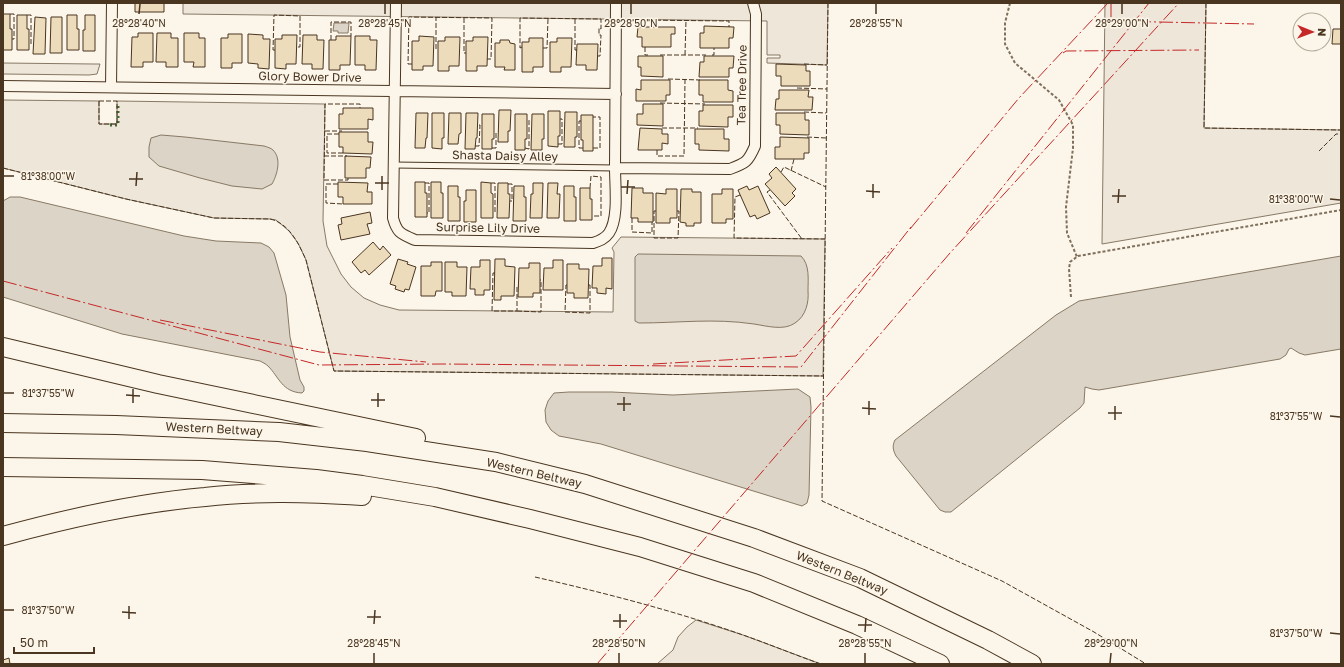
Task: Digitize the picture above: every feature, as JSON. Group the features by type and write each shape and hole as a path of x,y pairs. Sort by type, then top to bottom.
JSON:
{"highway":[{"path":"3,347 158,384 428,441 496,462"},
{"name":"Western Beltway","path":"3,424 116,425 279,432 367,442 496,462 585,484 754,538 860,578 988,640 1032,664"},
{"path":"3,467 210,470 316,479 362,485 435,498 530,519 640,547 754,583 857,625 940,664"},
{"path":"3,536 47,524 115,509 204,497 306,493 435,498"}],"street":[{"path":"111,88 112,3"},
{"name":"Surprise Lily Drive","path":"396,3 396,91 393,218 396,227 403,235 415,240 578,243 593,243 602,240 609,233 614,219 616,3"},
{"name":"Tea Tree Drive","path":"615,168 730,169 744,164 751,155 755,146 756,14 753,3"},
{"name":"Glory Bower Drive","path":"3,86 616,94"}],"lane":[{"name":"Shasta Daisy Alley","path":"394,165 615,168"}],"path":[{"path":"1010,3 1005,23 1005,44 1015,63 1059,100 1073,125 1073,148 1066,207 1068,233 1077,257"},
{"path":"1071,297 1069,270 1070,262 1077,257 1094,252 1341,210"}],"shaded area":[{"path":"183,3 828,3 827,65 767,63 767,58 780,58 780,55 767,55 767,21 183,14"},
{"path":"1105,3 1206,3 1204,128 1341,130 1341,203 1102,244"},
{"path":"334,23 349,23 348,33 338,33 338,31 333,31"},
{"path":"3,63 100,64 97,74 89,75 3,74"},
{"path":"3,100 99,101 99,124 117,124 117,101 325,104 323,221 327,246 341,274 351,287 364,298 380,305 399,310 613,312 614,252 612,248 621,237 825,239 823,376 334,371 306,260 298,243 289,231 276,220 214,218 126,199 3,168"},
{"path":"161,135 268,147 276,154 278,167 276,176 272,184 262,189 232,186 159,166 149,157 149,147 151,138"},
{"path":"10,197 20,197 184,236 216,241 261,243 269,247 274,253 286,295 290,337 304,391 302,393 295,392 285,387 272,370 260,361 122,334 3,297 3,201"},
{"path":"638,254 801,256 806,264 808,272 808,295 806,308 799,320 786,327 770,327 725,321 639,323 635,321 635,257"},
{"path":"1341,256 1341,349 1305,355 1291,348 1286,355 1280,359 1099,390 1085,387 1084,403 1080,408 951,512 940,510 895,454 893,446 895,440 1056,315 1079,301"},
{"path":"798,389 810,397 811,407 809,495 807,503 802,506 601,444 559,436 551,430 546,422 545,410 548,401 554,393 612,392 673,395"},
{"path":"696,620 743,635 821,664 657,664 673,650 678,637"}],"building":[{"path":"135,3 164,3 164,12 135,12"},
{"path":"3,14 10,14 12,50 3,50"},
{"path":"17,15 27,15 29,50 17,50"},
{"path":"67,15 77,15 79,50 67,50"},
{"path":"85,15 95,15 95,51 83,51"},
{"path":"35,17 46,18 45,54 33,54"},
{"path":"51,17 62,17 62,53 50,53"},
{"path":"704,26 734,27 733,38 729,38 729,48 700,48 700,33 704,33"},
{"path":"638,27 675,27 675,34 671,34 671,47 642,47 642,37 637,37"},
{"path":"1333,29 1341,29 1341,44 1332,44"},
{"path":"138,33 153,33 153,62 143,62 143,67 131,67 132,37 138,37"},
{"path":"157,33 171,33 171,38 178,38 178,67 166,67 166,62 156,62"},
{"path":"184,33 199,33 199,38 205,38 205,67 193,67 194,62 184,62"},
{"path":"228,34 242,34 242,63 232,63 232,68 221,68 221,38 228,38"},
{"path":"248,34 263,35 263,39 270,39 269,69 258,68 258,64 248,63"},
{"path":"282,35 297,35 296,64 286,64 286,69 275,68 275,39 282,39"},
{"path":"303,35 317,35 317,40 324,40 323,69 312,69 312,64 302,64"},
{"path":"336,36 351,36 350,65 340,65 340,70 329,70 329,40 336,40"},
{"path":"355,36 370,36 370,40 377,40 376,70 365,70 365,65 355,65"},
{"path":"419,36 434,37 433,66 423,66 423,70 412,70 412,41 419,41"},
{"path":"445,37 460,37 459,66 449,66 449,71 438,71 438,41 445,41"},
{"path":"473,37 488,37 487,66 477,66 477,71 466,71 466,41 473,41"},
{"path":"529,38 543,38 543,67 533,67 533,72 522,72 522,42 529,42"},
{"path":"557,38 572,38 571,67 561,67 561,72 550,72 550,42 557,42"},
{"path":"500,40 509,40 510,43 515,44 515,70 504,70 505,67 495,67 495,43 500,43"},
{"path":"577,44 598,44 597,70 586,70 586,65 576,65"},
{"path":"638,56 663,56 663,77 641,76 641,67 638,67"},
{"path":"704,56 734,56 733,68 729,68 729,77 699,77 700,62 704,62"},
{"path":"776,64 806,65 806,71 810,71 810,86 781,86 781,76 776,76"},
{"path":"641,80 670,80 670,95 666,95 666,101 636,101 636,89 641,90"},
{"path":"699,80 728,80 728,90 733,91 733,102 703,102 703,95 699,95"},
{"path":"779,90 809,90 808,97 813,97 812,110 775,110 776,99 779,99"},
{"path":"643,104 663,104 663,126 637,125 637,114 643,114"},
{"path":"703,105 733,105 733,117 728,117 728,127 699,126 699,111 703,111"},
{"path":"343,108 373,108 373,120 368,119 368,129 339,129 339,114 343,114"},
{"path":"499,110 511,110 508,142 498,142"},
{"path":"548,111 560,111 560,136 558,136 558,147 548,146"},
{"path":"565,112 577,112 577,137 575,137 575,147 564,147"},
{"path":"416,113 428,113 425,148 415,148"},
{"path":"432,113 444,113 444,138 442,138 442,149 432,148"},
{"path":"449,113 461,113 461,133 459,134 458,144 448,144"},
{"path":"466,113 478,113 475,149 465,149"},
{"path":"776,113 805,113 805,120 809,120 809,135 780,134 780,125 776,125"},
{"path":"482,114 494,114 494,139 492,139 492,149 482,149"},
{"path":"515,114 527,114 527,139 525,139 525,150 515,150"},
{"path":"532,114 544,114 544,139 542,139 542,150 531,150"},
{"path":"581,115 593,115 593,151 583,151 583,140 581,140"},
{"path":"640,128 662,129 662,134 668,134 668,144 662,143 662,150 638,150"},
{"path":"695,129 724,129 724,139 729,139 729,151 699,150 699,144 695,144"},
{"path":"339,132 368,132 368,142 373,142 372,154 343,153 343,147 339,147"},
{"path":"780,137 809,138 809,153 804,153 804,159 775,159 775,147 780,147"},
{"path":"345,156 371,157 370,168 366,168 366,178 345,178"},
{"path":"776,167 796,189 792,193 795,196 785,206 765,184 772,178 769,174"},
{"path":"338,182 368,183 367,192 372,192 372,204 343,204 343,197 338,197"},
{"path":"415,182 425,182 425,193 427,193 427,217 415,217"},
{"path":"431,182 441,182 441,193 443,193 443,218 431,218"},
{"path":"481,182 491,183 491,193 493,194 493,218 481,218"},
{"path":"498,183 508,183 508,194 510,194 509,218 497,218"},
{"path":"533,183 543,183 542,218 530,218"},
{"path":"548,183 558,183 557,194 560,194 559,218 547,218"},
{"path":"448,186 458,186 458,197 460,197 460,221 448,221"},
{"path":"514,186 524,186 524,197 526,197 526,221 513,221"},
{"path":"564,186 574,186 574,197 576,197 576,221 564,221"},
{"path":"747,186 749,190 758,186 770,213 757,219 755,215 750,217 738,190"},
{"path":"580,188 590,188 590,199 592,199 592,220 580,220"},
{"path":"632,188 643,188 643,193 653,193 653,222 638,222 638,218 631,218"},
{"path":"666,189 677,189 677,218 670,218 670,223 656,223 656,193 666,194"},
{"path":"681,189 692,189 692,192 701,192 701,223 694,223 694,226 686,226 686,223 680,222"},
{"path":"722,189 733,189 733,219 726,219 726,223 712,223 712,194 722,194"},
{"path":"466,190 476,190 476,222 464,222 464,201 466,201"},
{"path":"370,212 372,223 367,224 370,234 341,240 338,225 342,224 341,218"},
{"path":"373,242 380,250 383,246 391,255 369,275 365,270 361,273 352,262"},
{"path":"602,258 612,258 612,289 606,288 606,294 597,293 597,288 592,288 593,266 602,266"},
{"path":"398,259 408,262 407,264 416,267 409,290 405,289 404,292 395,289 396,286 390,284"},
{"path":"495,259 505,259 505,266 515,267 514,296 501,296 501,300 494,300"},
{"path":"480,260 490,260 490,290 484,290 484,295 475,295 475,289 470,289 471,267 480,267"},
{"path":"553,260 563,260 563,290 543,290 544,268 553,268"},
{"path":"431,262 442,262 442,291 436,291 435,296 421,296 421,266 431,266"},
{"path":"445,262 457,262 457,267 467,267 466,296 452,296 452,292 445,292"},
{"path":"529,263 540,263 540,293 533,293 533,297 518,297 519,268 529,268"},
{"path":"567,264 579,264 579,269 589,269 588,298 574,298 574,293 567,293"},
{"path":"9,658 10,664 3,664 3,660"}],"hedge":[{"path":"110,125 118,125 118,106"}],"fence":[{"path":"828,3 822,501 1002,581 1094,632 1146,664"},
{"path":"1206,3 1204,128 1341,130"},
{"path":"10,14 14,14 14,39 12,39"},
{"path":"27,15 31,15 31,44 29,44"},
{"path":"275,50 273,50 274,15 300,16 300,47 297,47"},
{"path":"412,64 408,64 409,17 492,18 491,59 487,59"},
{"path":"436,17 436,49"},
{"path":"464,18 464,53 466,53"},
{"path":"522,47 520,48 520,18 601,19 601,29 599,28 599,35 601,35 600,56 598,56"},
{"path":"543,48 547,48 548,19"},
{"path":"575,19 575,50 577,50"},
{"path":"642,27 642,20 729,21 729,27"},
{"path":"685,55 686,20"},
{"path":"331,40 331,22 351,22 351,36"},
{"path":"645,47 645,55 648,55"},
{"path":"712,55 714,55 714,48"},
{"path":"660,55 706,55"},
{"path":"804,64 827,65"},
{"path":"668,79 700,80"},
{"path":"657,150 657,156 684,156 685,80"},
{"path":"797,88 827,89"},
{"path":"99,101 117,101 117,124 99,124 99,101"},
{"path":"660,103 705,104"},
{"path":"348,178 348,180 324,180 325,104 360,104 360,108"},
{"path":"804,112 826,113"},
{"path":"593,117 600,117 600,148 593,148"},
{"path":"558,144 562,144 562,119 560,119"},
{"path":"525,148 529,149 529,120 527,120"},
{"path":"581,121 579,121 579,148 583,148"},
{"path":"475,146 479,146 480,125 477,125"},
{"path":"662,128 698,128"},
{"path":"325,131 342,131"},
{"path":"492,148 496,148 496,133 494,133"},
{"path":"339,134 327,134 327,153 343,153"},
{"path":"1319,151 1336,134 1341,134"},
{"path":"807,137 826,138"},
{"path":"324,156 347,156"},
{"path":"791,171 794,159"},
{"path":"781,172 784,167 826,187"},
{"path":"3,168 126,199 214,218 270,219 277,221 283,225 297,241 306,260 334,371 823,376"},
{"path":"590,188 591,176 601,177 601,216 592,216"},
{"path":"425,183 429,183 429,213 427,213"},
{"path":"491,183 495,183 495,212 493,212"},
{"path":"338,184 326,184 326,203 343,204"},
{"path":"508,184 512,184 512,201 510,201"},
{"path":"770,190 767,192 802,239"},
{"path":"740,195 735,197 734,238 825,239"},
{"path":"656,211 654,211 654,238 678,238 679,211 677,211"},
{"path":"632,218 632,232 652,233 652,222"},
{"path":"495,273 493,273 492,311 517,311 517,286 519,286"},
{"path":"517,311 541,312 540,280"},
{"path":"567,285 565,312 590,313 590,285 588,285"},
{"path":"535,577 666,610 753,638 821,664"}],"power":[{"path":"910,229 1019,98 1108,3"},
{"path":"1111,3 1111,21 1254,24"},
{"path":"966,233 1149,3"},
{"path":"597,664 950,253 1179,3"},
{"path":"1063,53 1066,51 1199,50"},
{"path":"3,281 319,365 442,364 801,367 911,227"},
{"path":"653,364 796,356 892,248"},
{"path":"160,320 320,352 426,362"}]}
